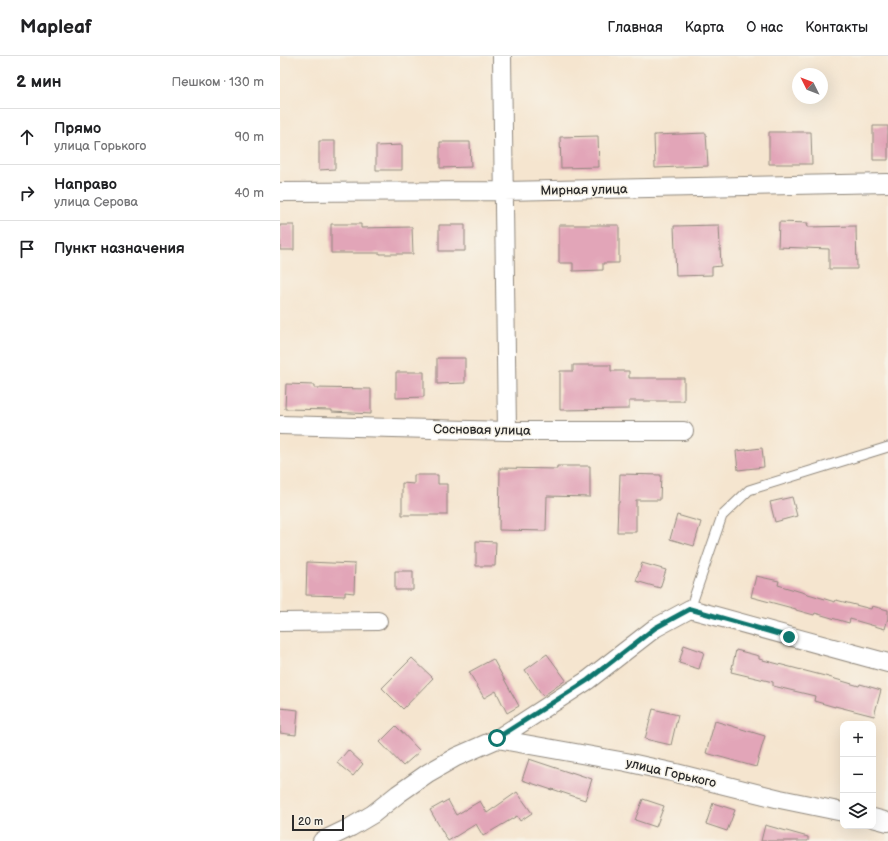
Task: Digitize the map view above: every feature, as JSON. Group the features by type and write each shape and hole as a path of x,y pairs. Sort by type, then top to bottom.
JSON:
{"street":[{"path":"502,56 507,431"},
{"name":"Мирная улица","path":"280,192 504,191 888,183"},
{"name":"Сосновая улица","path":"280,425 507,431 684,431"},
{"path":"322,841 373,814 428,773 456,757 497,738 588,680 655,628 690,609 888,663"},
{"path":"280,622 378,621"},
{"name":"улица Горького","path":"497,738 626,762 780,799 840,811"},
{"path":"876,819 888,822"}],"lane":[{"path":"690,609 722,516 749,490 888,447"}],"building":[{"path":"873,126 888,126 888,160 873,160"},
{"path":"769,132 811,132 812,164 769,164"},
{"path":"706,133 708,166 655,168 654,135"},
{"path":"598,136 599,167 561,168 560,137"},
{"path":"319,141 335,141 335,169 319,170"},
{"path":"440,142 470,142 471,167 440,168"},
{"path":"402,145 402,170 376,170 376,146"},
{"path":"779,222 808,223 807,227 856,226 857,269 829,269 829,249 778,247"},
{"path":"331,224 361,224 361,228 412,227 413,254 331,253"},
{"path":"280,225 294,225 294,250 280,250"},
{"path":"439,225 465,225 465,251 439,251"},
{"path":"559,225 619,225 619,263 603,263 603,270 573,271 573,263 559,263"},
{"path":"719,225 721,266 712,267 712,275 676,276 674,226"},
{"path":"437,358 465,358 465,383 437,384"},
{"path":"573,365 611,365 611,371 629,371 629,378 684,378 684,401 629,401 629,409 560,410 560,371 573,371"},
{"path":"396,372 424,372 424,397 396,398"},
{"path":"286,384 314,385 314,388 371,389 371,414 332,412 332,410 285,409"},
{"path":"762,448 764,467 738,470 736,451"},
{"path":"557,466 590,466 590,497 547,496 546,531 499,530 500,468 557,469"},
{"path":"620,474 661,475 660,500 636,500 636,532 617,532"},
{"path":"414,475 438,475 438,484 447,484 447,515 402,515 402,483 414,484"},
{"path":"792,497 797,516 775,522 770,502"},
{"path":"677,515 701,522 694,546 670,539"},
{"path":"476,541 496,542 495,566 476,566"},
{"path":"307,562 355,564 354,593 345,592 345,596 306,595"},
{"path":"642,563 666,570 660,588 636,581"},
{"path":"395,571 413,571 413,590 395,590"},
{"path":"756,576 779,581 778,585 835,602 836,600 871,609 872,606 888,610 888,618 885,629 850,619 849,623 815,613 814,615 751,597"},
{"path":"684,645 704,652 699,669 679,663"},
{"path":"736,650 759,656 759,659 859,686 860,684 881,690 874,716 814,701 815,696 773,686 773,682 731,672"},
{"path":"547,654 566,680 543,696 525,670"},
{"path":"412,658 433,678 403,709 382,688"},
{"path":"493,659 519,706 507,713 496,691 484,698 469,672"},
{"path":"280,708 298,710 296,735 280,733"},
{"path":"653,709 678,715 671,745 645,739"},
{"path":"715,721 765,736 756,767 706,753"},
{"path":"396,726 420,751 403,766 380,742"},
{"path":"348,750 363,764 353,776 337,763"},
{"path":"529,759 592,779 585,800 522,780"},
{"path":"517,792 532,813 520,821 517,816 483,836 476,824 448,841 430,810 448,800 456,815 480,801 487,813"},
{"path":"643,799 664,806 656,827 635,820"},
{"path":"713,803 735,810 727,831 706,824"},
{"path":"765,825 808,837 808,841 761,841"}],"route":[{"path":"497,738 588,680 655,628 690,609 789,637"}]}
